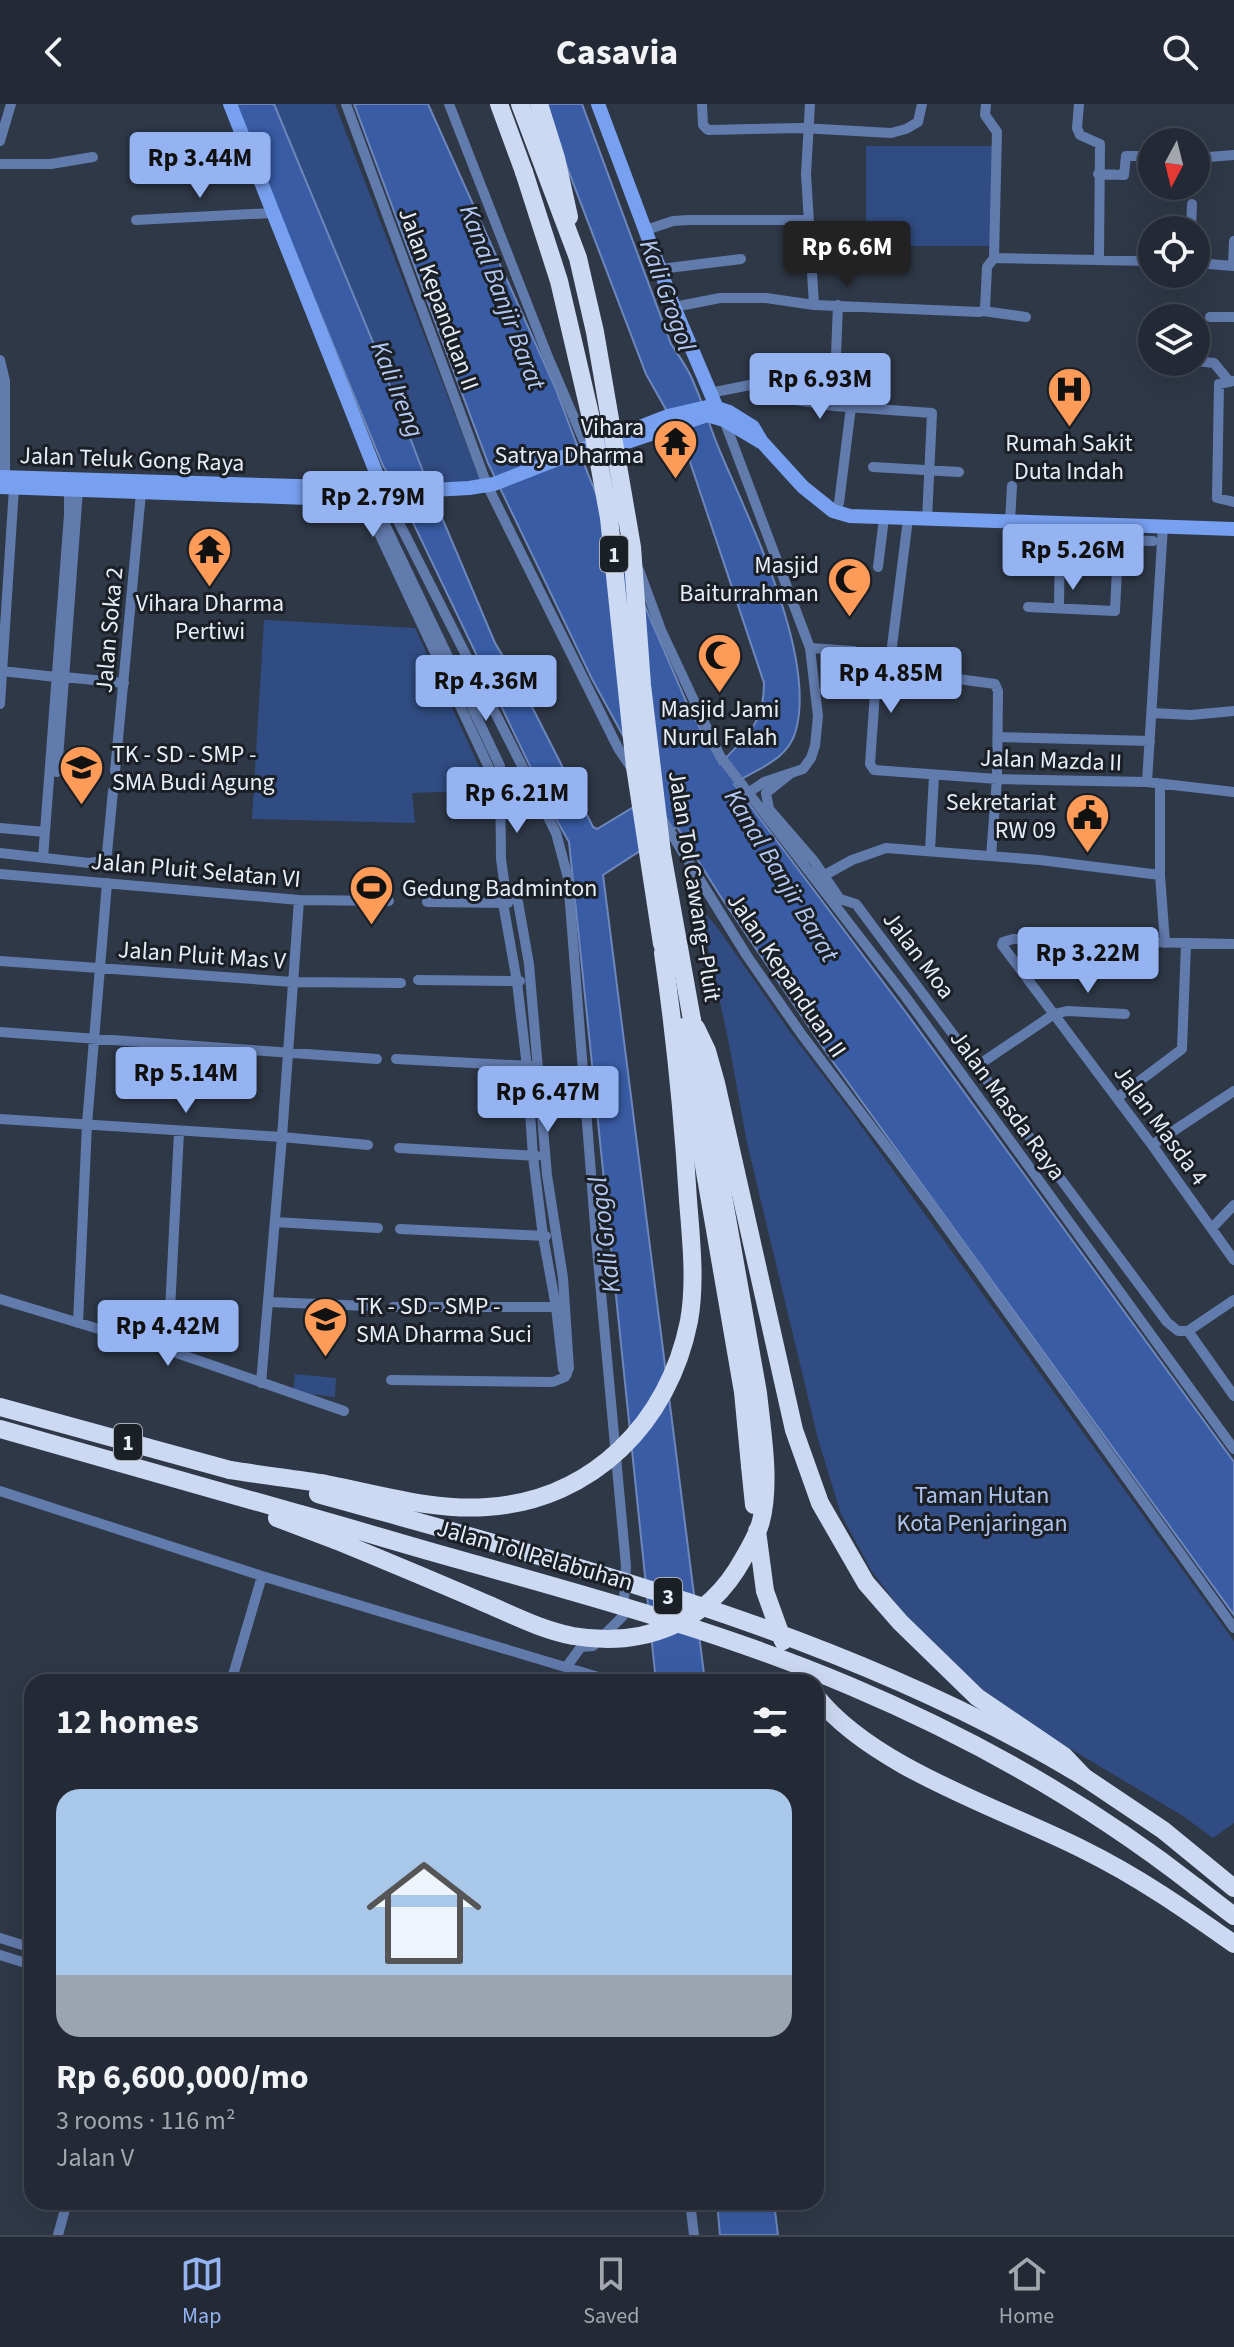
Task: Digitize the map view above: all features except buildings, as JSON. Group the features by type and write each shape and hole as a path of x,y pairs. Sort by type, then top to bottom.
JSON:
{"highway":[{"path":"492,104 513,144"},
{"name":"Jalan Tol Cawang–Pluit","path":"499,104 559,281 599,462 617,581 635,767 662,944"},
{"name":"Jalan Tol Cawang–Pluit","path":"520,104 578,258 595,332 624,490 632,547 642,685 662,853 692,1020"},
{"path":"539,104 556,158 578,258"},
{"path":"230,1470 406,1501 488,1507 521,1502 597,1470 618,1454 651,1417 680,1356 689,1319 691,1293 690,1226 676,1044 662,944"},
{"path":"662,944 672,979 743,1392 765,1591 786,1649 801,1674"},
{"path":"188,1484 335,1540 541,1628 572,1635 601,1639 653,1634 694,1615 714,1599 732,1579 761,1523 764,1476 758,1393 692,1020"},
{"path":"692,1020 713,1072 778,1366 798,1443 820,1503 866,1583 900,1622 977,1697 1064,1756 1084,1777"},
{"name":"1","path":"0,1406 230,1470"},
{"name":"Jalan Tol Pelabuhan","path":"0,1429 652,1613 819,1674"},
{"name":"3","path":"230,1470 577,1567 753,1625 858,1664 916,1690 1084,1777 1163,1830 1234,1888"},
{"name":"Jalan Tol Pelabuhan","path":"824,1676 953,1734 1015,1767 1102,1820 1234,1916"},
{"path":"824,1704 848,1729 901,1763 1083,1849 1234,1944"}],"main road":[{"path":"230,104 378,494"},
{"path":"598,104 715,411 753,427 762,442 803,487 833,511 850,516 927,520 1234,529"},
{"name":"Jalan Teluk Gong Raya","path":"5,482 378,494 434,493 472,497 596,447 670,421 715,411"},
{"name":"Jalan Teluk Gong Raya","path":"5,482 74,490 141,487"}],"street":[{"path":"0,141 2,120 11,104"},
{"name":"Jalan Kepanduan II","path":"346,104 493,488 618,748 747,956 802,1035 933,1208 1234,1628"},
{"name":"Jalan Masda Raya","path":"449,104 548,357 596,447 624,517 623,527 661,630 720,756 905,996 1234,1449"},
{"path":"702,104 703,125 708,130 809,129 891,133 918,122 922,104"},
{"path":"810,104 806,174 814,305"},
{"path":"983,311 987,267 994,258 997,132 985,115 986,104"},
{"path":"1079,104 1077,128 1080,135 1100,144 1099,259"},
{"path":"1210,157 1234,155"},
{"path":"1098,174 1124,175 1126,156 1138,156"},
{"path":"0,164 51,164 93,157"},
{"path":"1192,204 1192,216"},
{"path":"136,220 272,213"},
{"path":"646,230 673,221 689,220 809,220"},
{"path":"1210,264 1234,266 1234,241"},
{"path":"994,258 1138,260"},
{"path":"660,269 741,259"},
{"path":"674,307 720,298 766,298 814,305 983,311 1026,317"},
{"path":"834,406 838,305"},
{"path":"1210,317 1234,317"},
{"path":"0,360 5,381 2,414 5,482 0,704"},
{"path":"1210,363 1231,381 1219,384 1217,498 1234,502"},
{"path":"746,791 803,769 815,746 818,716 810,648 715,411 750,385 789,399 834,406 932,413 927,520"},
{"path":"833,511 839,503 851,407"},
{"path":"873,467 959,472"},
{"path":"1010,522 1012,486"},
{"name":"Jalan Soka 2","path":"115,771 141,487"},
{"path":"43,858 74,490"},
{"path":"378,494 407,579 493,764 499,785 505,888 503,903 532,1066 557,1235 566,1370 553,1382 391,1380"},
{"path":"378,494 556,833 565,857 626,1566 623,1616 593,1646 581,1647 570,1662"},
{"path":"878,567 884,518"},
{"path":"889,670 908,519"},
{"path":"1059,608 1060,523"},
{"path":"1028,607 1115,611 1119,525"},
{"path":"1147,782 1163,526"},
{"path":"1037,538 1153,541"},
{"path":"810,648 854,651 889,670 995,684 998,691 998,737 991,856"},
{"name":"Jalan Mazda II","path":"877,664 870,764 874,770 997,779 1147,782 1234,792"},
{"path":"2,671 124,683"},
{"path":"57,772 60,677"},
{"path":"1152,713 1191,715 1234,711"},
{"path":"998,737 1150,741"},
{"name":"Jalan Moa","path":"791,773 766,793 768,805 840,899 856,904 1167,1322 1178,1331 1188,1331 1234,1396"},
{"path":"930,850 934,776"},
{"path":"1160,784 1160,875 1165,943"},
{"path":"0,853 89,863 105,859 113,791"},
{"path":"0,828 45,832"},
{"path":"823,876 886,848 1160,875"},
{"name":"Jalan Pluit Selatan VI","path":"0,874 299,900 389,901"},
{"path":"78,1323 87,1124 107,883"},
{"path":"505,888 518,902 530,980 533,1157 543,1236 560,1307"},
{"path":"261,1383 299,900"},
{"path":"427,902 518,902"},
{"name":"Jalan Masda 4","path":"1121,942 1013,939 1003,942 1003,948 1152,1145 1234,1260"},
{"path":"1121,972 1121,942 1234,944"},
{"path":"1117,1098 1182,1049 1186,944"},
{"name":"Jalan Pluit Mas V","path":"0,961 293,982 401,983"},
{"path":"418,980 530,980"},
{"path":"977,1066 1054,1014 1067,1011 1125,1014"},
{"path":"0,1032 377,1059"},
{"path":"396,1059 532,1066"},
{"path":"1152,1145 1234,1091"},
{"path":"0,1119 368,1145"},
{"path":"168,1350 179,1132"},
{"path":"399,1148 533,1157 545,1155"},
{"path":"1212,1228 1234,1205"},
{"path":"275,1222 378,1228"},
{"path":"400,1229 557,1235"},
{"path":"0,1299 168,1350 344,1411"},
{"path":"1188,1331 1234,1300"},
{"path":"268,1302 369,1306"},
{"path":"393,1307 560,1307"},
{"path":"0,1491 262,1576 570,1662 597,1674"},
{"path":"233,1674 262,1576"},
{"path":"0,1938 24,1946"},
{"path":"0,1955 24,1962"},
{"path":"58,2235 65,2210"},
{"path":"691,2210 694,2235"}],"green space":[{"path":"274,104 335,104 480,480 429,487 375,347"},
{"path":"866,146 992,146 992,246 866,246"},
{"path":"264,620 415,628 490,790 412,793 415,823 252,819"},
{"name":"Taman Hutan Kota Penjaringan","path":"700,908 717,927 790,1032 1234,1641 1234,1823 1213,1838 1183,1816 1039,1730 983,1690 935,1648 871,1570 841,1514 818,1439 747,1143"},
{"path":"295,1374 336,1378 335,1397 293,1392"}],"water":[{"name":"Kanal Banjir Barat","path":"234,104 274,104 495,643 525,693 593,827 597,829 655,794 592,679 488,463 354,104 428,104 555,387 590,479 689,708 720,764 752,728 761,709 764,683 682,438 646,374 543,104 582,104 671,344 697,390 763,553 789,629 800,700 796,730 786,749 771,763 734,784 908,1015 1234,1462 1234,1615 828,1055 677,827 603,875 704,1674 655,1674 569,842 383,466"},
{"path":"718,2210 775,2210 778,2235 720,2235"}],"place":[{"name":"Rumah Sakit Duta Indah","path":"1069,428"},
{"name":"Vihara Satrya Dharma","path":"675,480"},
{"name":"Vihara Dharma Pertiwi","path":"210,588"},
{"name":"Masjid Baiturrahman","path":"850,618"},
{"name":"Masjid Jami Nurul Falah","path":"720,694"},
{"name":"TK - SD - SMP - SMA Budi Agung","path":"81,807"},
{"name":"Sekretariat RW 09","path":"1087,855"},
{"name":"Gedung Badminton","path":"371,927"},
{"name":"TK - SD - SMP - SMA Dharma Suci","path":"325,1359"}],"water label":[{"name":"Kali Grogol","path":"668,295"},
{"name":"Kali Ireng","path":"398,389"},
{"name":"Kali Grogol","path":"604,1235"}]}
